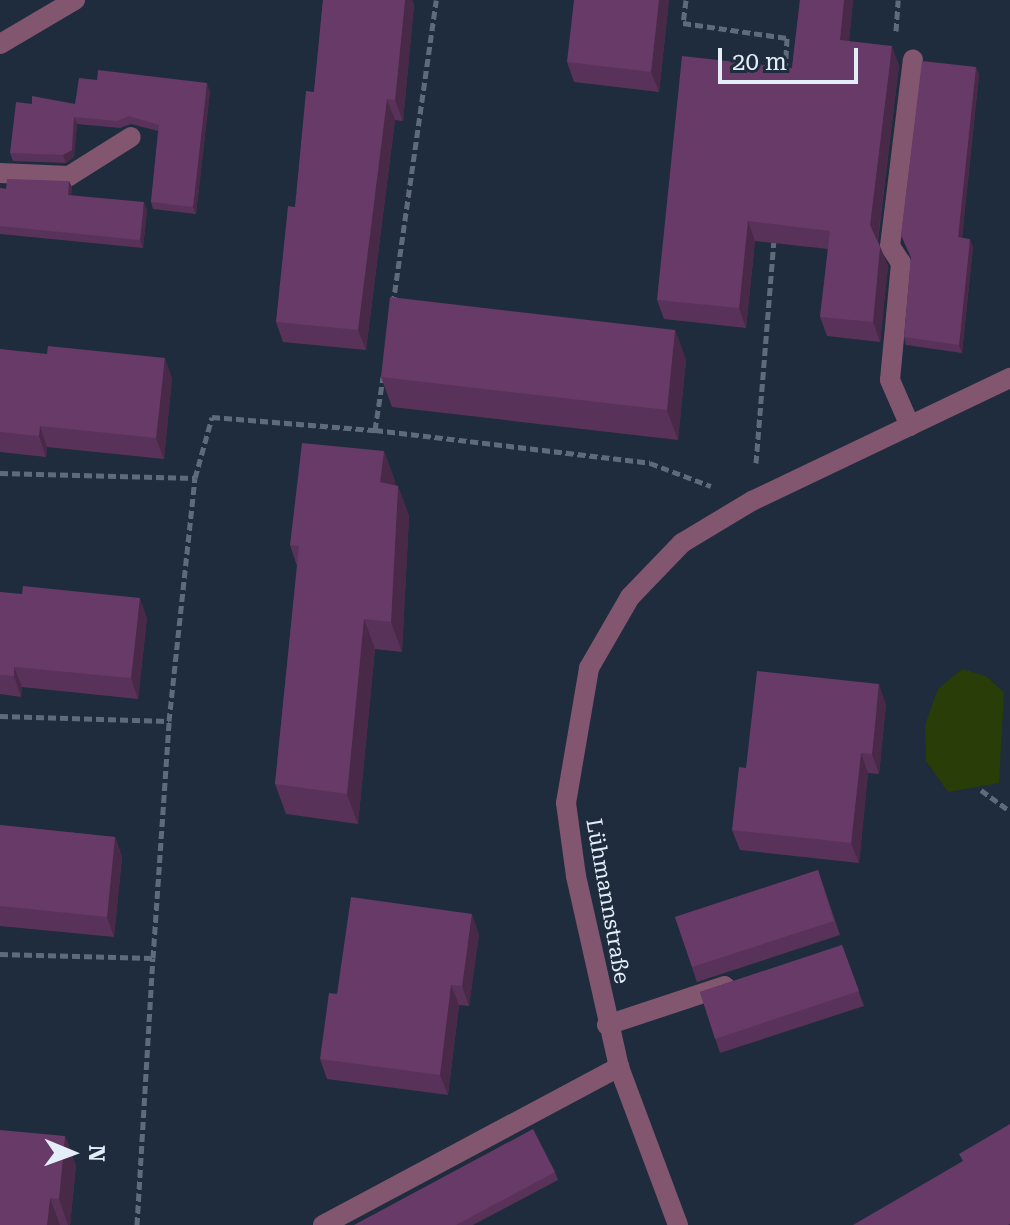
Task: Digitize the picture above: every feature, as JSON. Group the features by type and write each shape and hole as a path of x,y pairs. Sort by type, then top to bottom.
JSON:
{"street":[{"path":"0,44 75,0"},
{"path":"910,426 890,380 901,263 890,246 913,59"},
{"path":"0,173 69,176 131,137"},
{"name":"Lühmannstraße","path":"678,1225 619,1067 607,1025 566,803 589,668 630,597 682,543 752,501 1010,378"},
{"path":"607,1025 739,981"},
{"path":"323,1225 619,1067"}],"path":[{"path":"393,307 436,0"},
{"path":"686,0 683,23 787,38 785,77"},
{"path":"897,25 898,0"},
{"path":"787,46 802,48"},
{"path":"137,1225 169,721 195,478 212,417 375,430 650,463 752,501 775,230"},
{"path":"375,430 384,369"},
{"path":"0,473 195,478"},
{"path":"0,716 169,721"},
{"path":"981,790 1010,811"},
{"path":"0,954 153,958"}],"green space":[{"path":"962,669 986,676 1004,692 999,783 948,792 926,761 925,725 938,689"}],"building":[{"path":"323,0 405,0 395,100 387,99 358,330 276,322 288,206 295,207 306,91 314,92"},
{"path":"574,0 659,0 651,72 567,62"},
{"path":"800,0 844,0 840,40 892,46 870,225 880,247 873,322 820,317 830,231 748,221 739,308 657,300 682,56 792,68"},
{"path":"922,61 976,67 958,237 970,239 959,345 904,337 911,257 901,235"},
{"path":"98,70 207,83 193,207 151,202 159,125 129,116 117,121 74,117 72,150 63,155 10,153 16,102 32,104 32,96 75,104 79,78 97,80"},
{"path":"7,179 69,181 68,195 144,202 140,240 0,226 0,188 6,189"},
{"path":"390,297 675,330 667,410 381,377"},
{"path":"48,346 165,358 156,438 40,426 39,436 0,432 0,349 47,354"},
{"path":"302,443 384,451 380,482 398,486 391,622 364,619 347,794 275,784 299,546 290,545"},
{"path":"23,586 140,598 131,678 14,667 14,676 0,675 0,592 22,594"},
{"path":"757,671 879,684 872,754 861,753 851,843 732,830 739,767 746,768"},
{"path":"0,825 115,837 107,917 0,906"},
{"path":"818,870 834,921 692,967 675,917"},
{"path":"351,897 472,914 462,986 451,985 440,1075 320,1059 329,993 337,994"},
{"path":"842,945 859,991 715,1039 700,992"},
{"path":"1010,1124 1010,1224 853,1225 963,1161 959,1154"},
{"path":"533,1129 555,1172 456,1225 354,1225"},
{"path":"0,1130 65,1136 59,1199 50,1198 47,1225 0,1225"}]}
